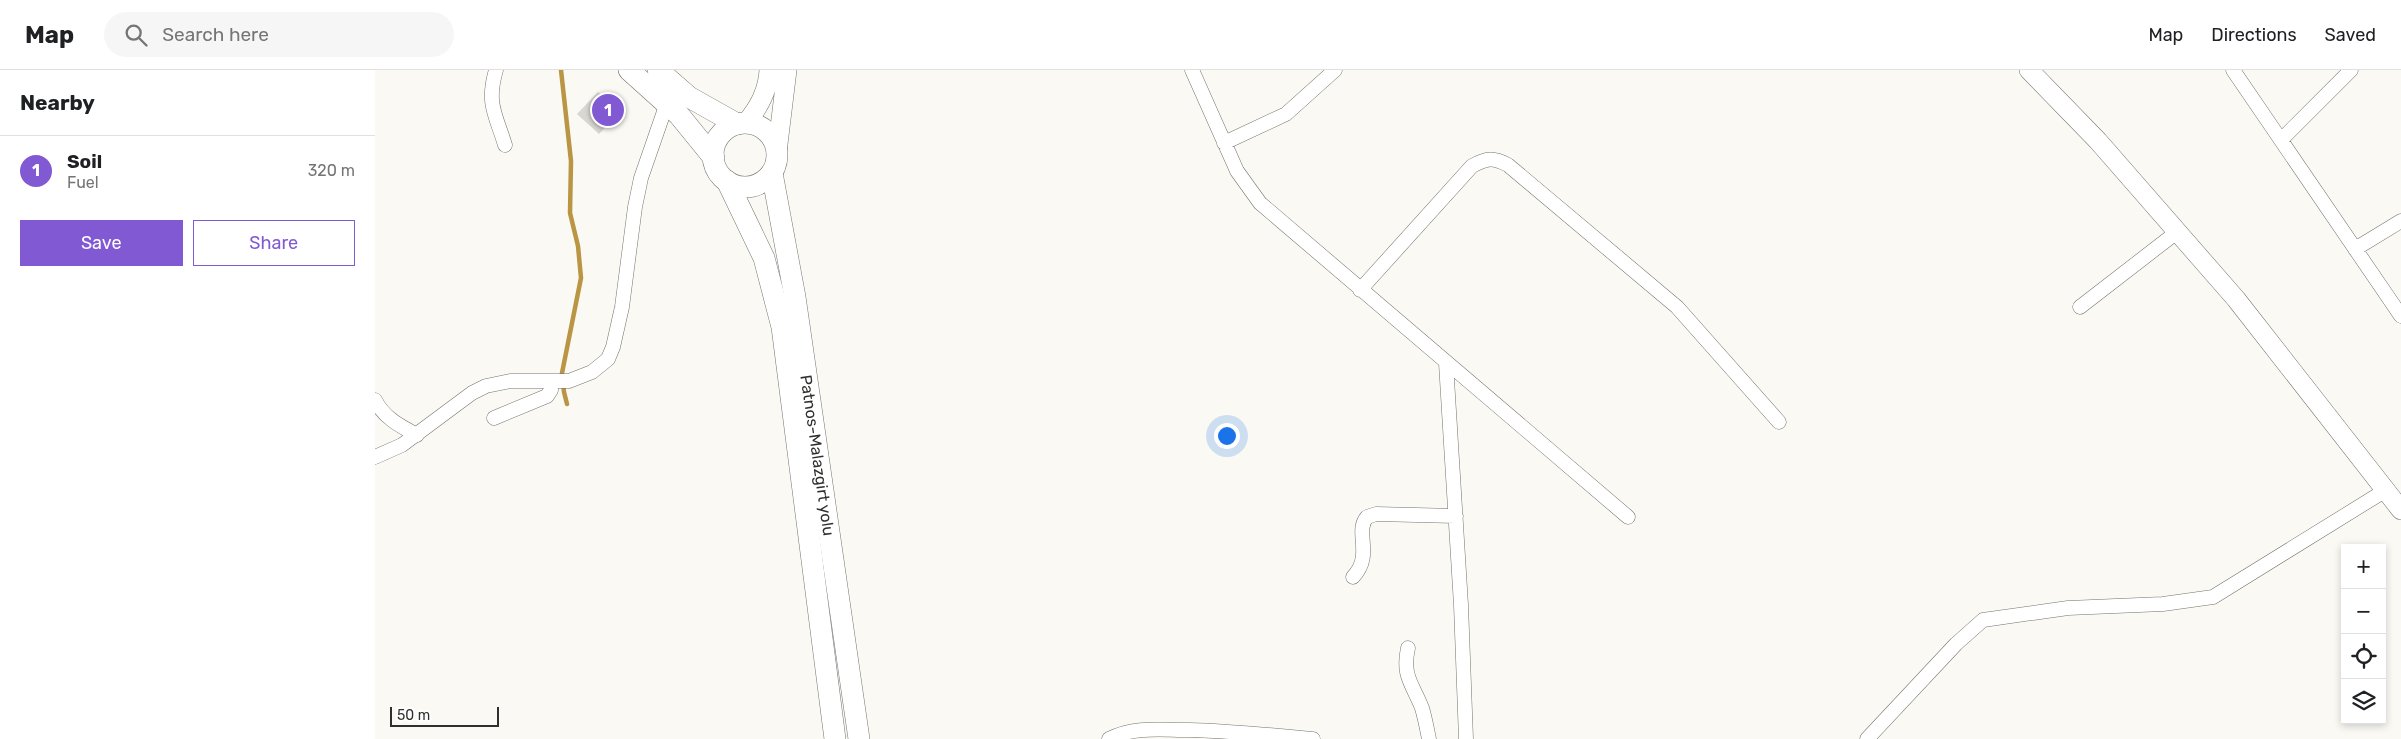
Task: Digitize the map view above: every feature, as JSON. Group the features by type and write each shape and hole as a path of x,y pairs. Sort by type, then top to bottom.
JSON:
{"main road":[{"path":"629,70 667,103 714,158"},
{"path":"658,70 689,97 742,124 763,129 775,143 777,152 772,173 765,181 756,186 736,186 727,182"},
{"path":"742,124 722,134 717,141 714,158 715,167 727,182 765,258 782,326 835,739"},
{"name":"Patnos-Malazgirt yolu","path":"772,173 796,307 859,739"}],"street":[{"path":"497,70 492,100 493,112 505,145"},
{"path":"742,124 757,109 765,94 769,70"},
{"path":"777,152 787,70"},
{"path":"1192,70 1237,171 1260,203 1628,517"},
{"path":"1224,143 1286,114 1335,70"},
{"path":"2029,70 2098,142 2236,299 2401,510"},
{"path":"2233,70 2401,316"},
{"path":"2281,140 2351,70"},
{"path":"375,457 402,445 472,393 486,386 510,381 559,381 592,372 602,365 613,347 622,307 635,207 641,178 667,103"},
{"path":"1360,290 1472,166 1485,159 1495,157 1508,165 1677,307 1779,422"},
{"path":"2355,249 2401,221"},
{"path":"2080,307 2177,232"},
{"path":"1446,363 1456,516 1466,739"},
{"path":"494,418 547,396 559,381"},
{"path":"375,400 380,410 393,422 417,435"},
{"path":"1867,739 1957,644 1983,620 2068,608 2163,604 2213,597 2386,490"},
{"path":"1353,577 1363,563 1363,526 1367,517 1376,514 1456,516"},
{"path":"1407,648 1404,664 1423,710 1429,739"},
{"path":"1109,739 1123,732 1157,729 1244,732 1313,739"}],"building":[{"path":"598,92 620,112 599,134 577,114"}],"waterway":[{"path":"561,70 571,161 570,213 578,246 581,278 562,373 567,404"}],"place":[{"name":"Soil","path":"608,110"}]}
